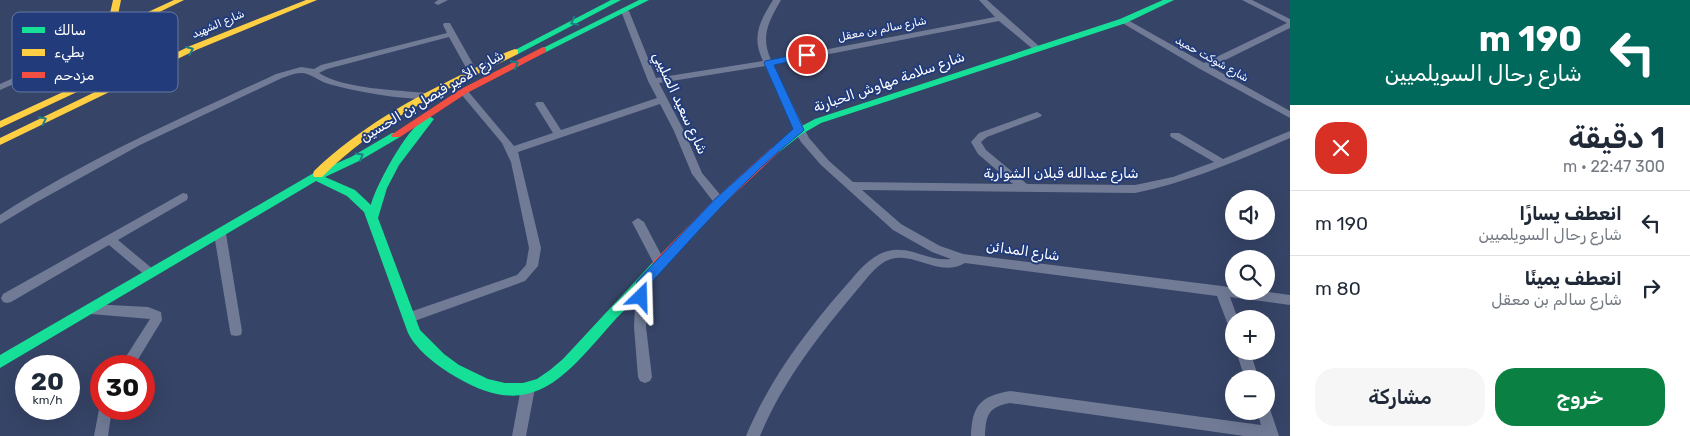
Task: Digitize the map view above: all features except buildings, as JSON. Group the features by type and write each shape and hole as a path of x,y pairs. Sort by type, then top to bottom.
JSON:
{"main road":[{"path":"149,12 180,0"},
{"name":"شارع الشهيد","path":"178,55 312,0"},
{"name":"شارع الأمير فيصل بن الحسين","path":"316,177 330,161 373,127 426,96 617,0"},
{"name":"شارع الأمير فيصل بن الحسين","path":"0,362 316,177 356,159 464,92 549,46 645,0"},
{"name":"شارع سلامة مهاوش الحبارنة","path":"316,177 358,198 369,210 415,333 427,350 451,368 492,384 528,388 550,378 568,363 719,201 783,142 799,130 818,121 1123,21 1170,0"},
{"path":"117,1 127,12"},
{"path":"0,126 70,92"},
{"name":"شارع الشهيد","path":"0,142 102,92"},
{"path":"373,217 378,194 386,172 401,151 439,108"}],"street":[{"name":"شارع المدائن","path":"777,0 765,18 762,29 764,54 799,130 825,163 897,227 936,250 963,258 1290,300"},
{"path":"983,0 1000,18 1036,48"},
{"path":"1246,0 1290,24"},
{"name":"شارع سعيد الصليبي","path":"624,10 653,81 697,174 719,201"},
{"name":"شارع سالم بن معقل","path":"653,81 769,63 1000,18"},
{"name":"شارع شوكت حميد","path":"1123,21 1290,115"},
{"path":"1203,67 1290,24"},
{"path":"0,220 55,187 147,137 279,76 301,70 315,72 324,67 449,29 473,73"},
{"path":"315,72 314,74 318,78 333,83 426,96"},
{"path":"0,87 12,82"},
{"path":"409,318 521,278 532,266 535,248 512,150 464,92"},
{"path":"512,150 662,100"},
{"path":"540,104 559,134"},
{"path":"1025,188 982,152 976,142 984,135 1037,115"},
{"name":"شارع عبدالله قبلان الشواربة","path":"852,186 1135,189 1184,179 1290,134"},
{"path":"1175,135 1223,163"},
{"path":"7,298 183,198"},
{"path":"638,222 660,264"},
{"path":"220,234 236,331"},
{"path":"109,239 150,273"},
{"path":"752,436 789,366 830,313 868,270 880,260 896,254 914,255 946,264 955,264 963,258"},
{"path":"642,284 640,327 644,377"},
{"path":"1222,292 1229,310"},
{"path":"90,309 148,312 156,316 133,355"},
{"path":"519,436 528,388"},
{"path":"978,436 978,419 981,411 992,401 1010,397 1272,435 1267,420"},
{"path":"101,436 103,420"}],"traffic: fast":[{"path":"515,52 617,0"},
{"path":"543,50 645,0"},
{"path":"775,150 798,132 818,121 1123,21 1170,0"},
{"path":"373,217 387,176 401,153 429,119"},
{"path":"0,362 316,177 355,159 396,135"},
{"path":"316,177 351,193 369,210 415,333 439,358 454,369 487,385 505,389 523,389 540,384 551,377 568,363 658,264"}],"traffic: slow":[{"path":"114,12 117,0"},
{"path":"154,12 180,0"},
{"path":"178,55 313,0"},
{"path":"318,174 361,135 385,119 436,91 515,52"},
{"path":"0,125 70,92"},
{"path":"0,142 103,92"}],"traffic: jam":[{"path":"396,135 464,91 543,50"},
{"path":"658,264 723,198 775,150"}],"route":[{"path":"641,297 642,284 719,201 783,142 799,130 769,63 807,55"}]}
